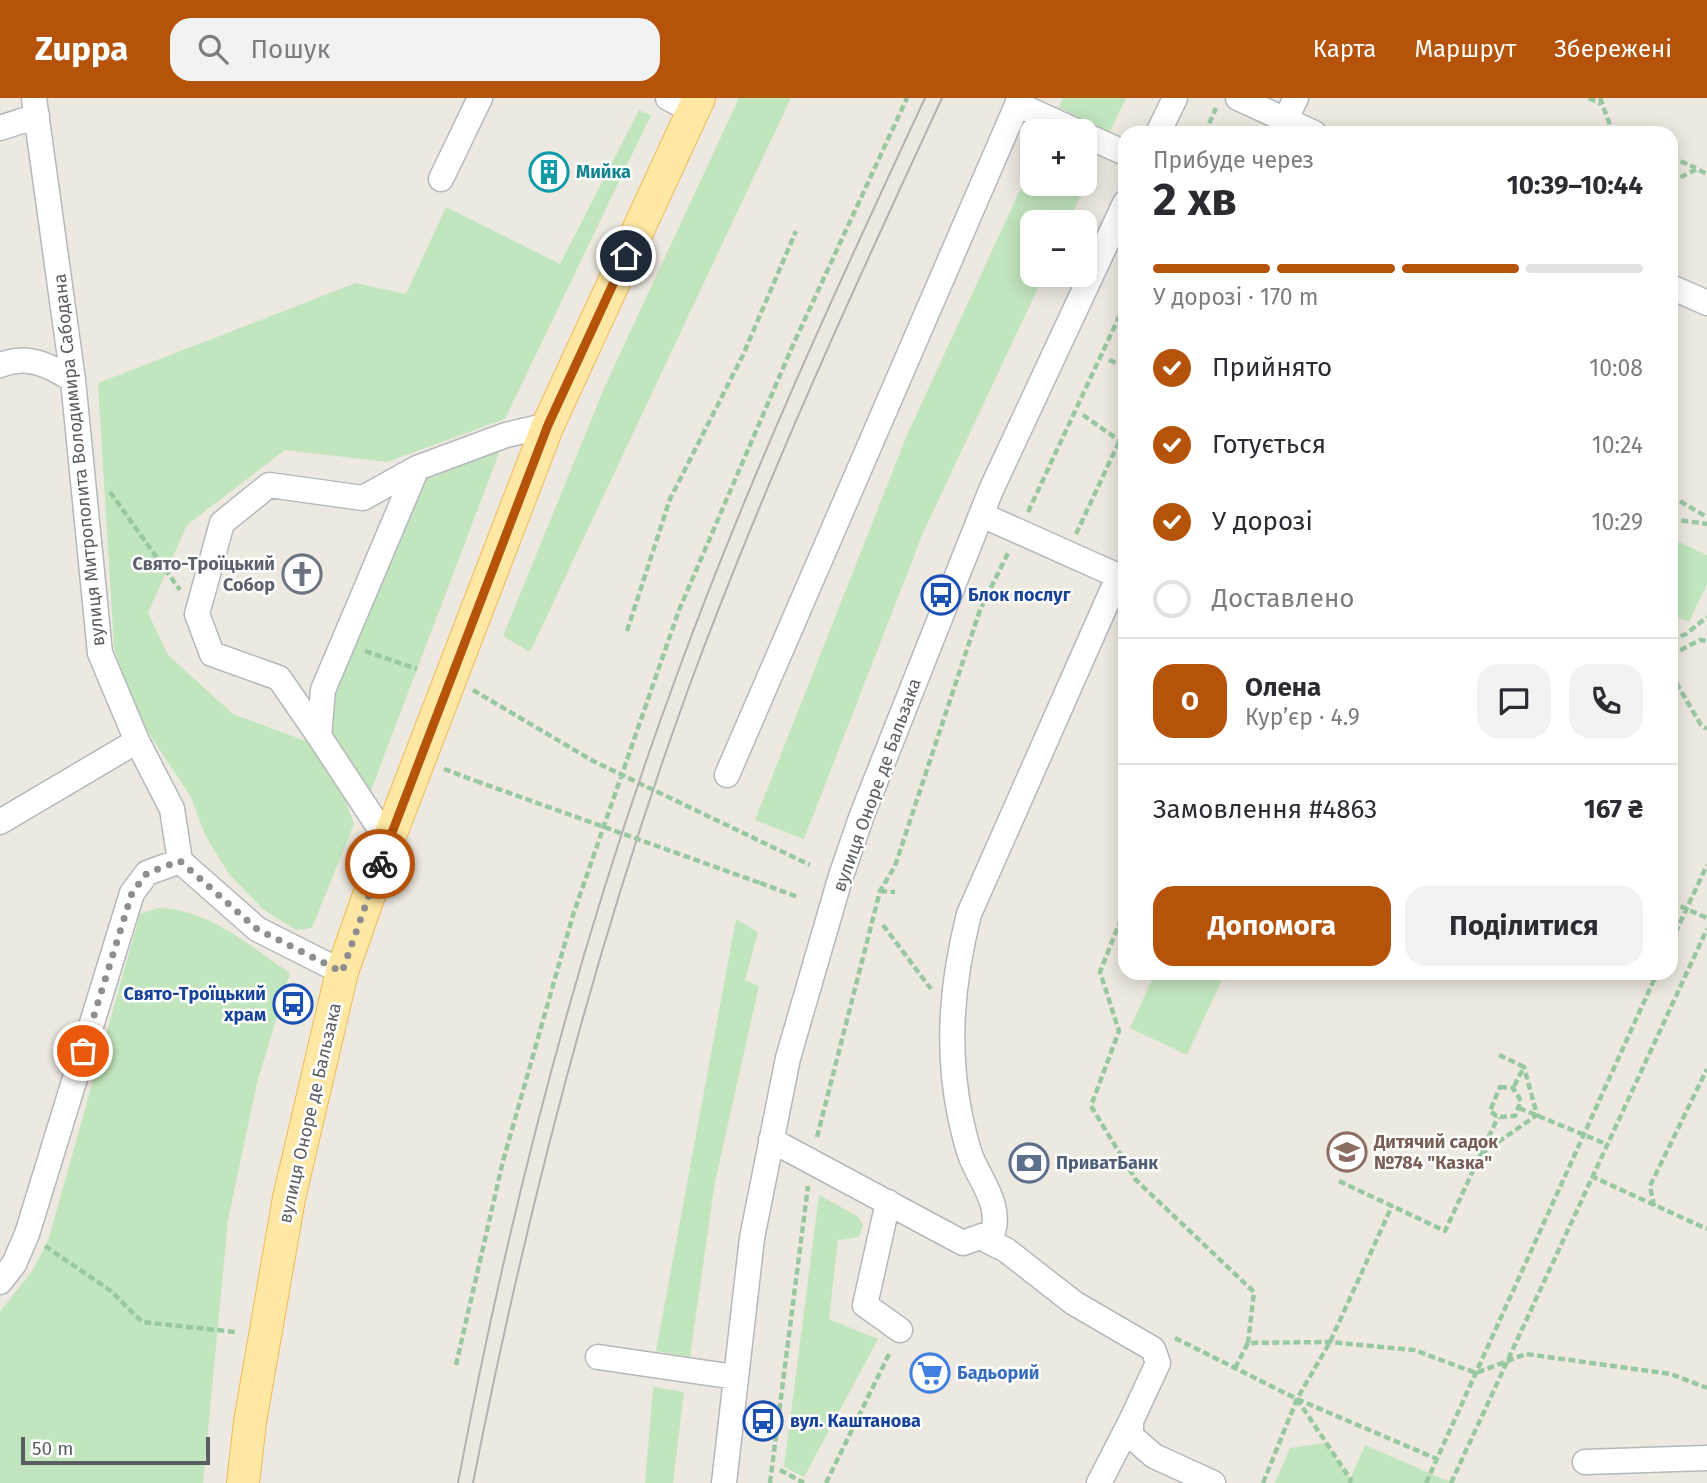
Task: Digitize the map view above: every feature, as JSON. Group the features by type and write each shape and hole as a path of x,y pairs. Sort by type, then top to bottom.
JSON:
{"main road":[{"name":"вулиця Оноре де Бальзака","path":"243,1483 250,1422 289,1198 342,972 388,841 548,425 686,102"}],"street":[{"path":"441,179 480,98"},
{"path":"1161,126 1175,98"},
{"path":"1238,98 1291,109 1307,126"},
{"path":"727,775 1018,101 1053,119"},
{"path":"0,128 36,107"},
{"name":"вулиця Митрополита Володимира Сабодана","path":"36,107 73,380 100,653 137,741 172,809 180,861"},
{"path":"1097,140 1118,150"},
{"name":"вулиця Оноре де Бальзака","path":"723,1483 752,1238 788,1058 840,879 862,815 982,516 1118,218"},
{"path":"1678,290 1707,303"},
{"path":"0,365 17,358 46,364 73,380"},
{"path":"388,841 279,678 212,654 197,614 222,523 269,485 363,498 417,468 506,435 548,425"},
{"path":"319,736 323,690 417,468"},
{"path":"982,516 1118,575"},
{"path":"771,1140 963,1243 993,1232 997,1219 993,1200 971,1155 960,1117 952,1060 951,1015 958,956 968,914 1118,586"},
{"path":"0,822 137,741"},
{"path":"0,1282 14,1264 27,1234 132,893 147,873 180,861 257,929 342,972"},
{"path":"888,1202 866,1305 900,1330"},
{"path":"982,1238 1006,1250 1074,1303 1156,1340 1158,1363 1099,1483"},
{"path":"598,1357 735,1377"},
{"path":"1131,1421 1131,1436 1154,1456 1213,1483"},
{"path":"1585,1462 1707,1458"}],"path":[{"path":"456,1365 503,1161 573,915 679,610 793,345 907,98"},
{"path":"1208,126 1221,98"},
{"path":"1589,98 1602,105"},
{"path":"1600,98 1610,126"},
{"path":"1678,160 1707,174"},
{"path":"1678,178 1697,169"},
{"path":"627,631 670,499 743,355 796,232"},
{"path":"769,1483 811,1160 880,891 895,866 980,610 1118,318"},
{"path":"1109,360 1118,364"},
{"path":"1083,415 1118,440"},
{"path":"1067,554 1118,445"},
{"path":"80,451 197,614"},
{"path":"1678,500 1707,517"},
{"path":"1678,520 1707,524"},
{"path":"1678,637 1707,617"},
{"path":"1678,652 1700,640 1707,641"},
{"path":"343,643 417,669"},
{"path":"1678,686 1700,725 1707,729"},
{"path":"471,689 593,761 810,865"},
{"path":"441,768 798,897"},
{"path":"1678,927 1707,865"},
{"path":"880,891 895,892"},
{"path":"1678,905 1707,918"},
{"path":"883,925 951,1015"},
{"path":"1118,927 1100,972 1119,1031 1091,1106 1136,1180 1254,1292 1248,1343 1235,1368"},
{"path":"1451,1483 1707,929"},
{"path":"1426,1483 1654,980"},
{"path":"1499,1055 1524,1067 1537,1115"},
{"path":"1513,1088 1524,1067"},
{"path":"1654,1206 1650,1186 1707,1069"},
{"path":"1500,1087 1513,1088 1521,1101 1515,1116 1498,1117 1490,1111 1500,1087"},
{"path":"1519,1108 1606,1144"},
{"path":"1481,1154 1537,1115"},
{"path":"1339,1181 1445,1231 1498,1117"},
{"path":"1591,1176 1707,1229"},
{"path":"1263,1483 1297,1399 1330,1342 1392,1206"},
{"path":"27,1234 111,1291 142,1322 235,1332"},
{"path":"826,1483 900,1330"},
{"path":"1156,1340 1235,1368 1297,1399 1437,1459"},
{"path":"1248,1343 1330,1342 1414,1350 1476,1373 1526,1354 1671,1374 1707,1388"},
{"path":"1297,1399 1349,1483"},
{"path":"780,1470 804,1483"}],"green space":[{"path":"739,98 791,98 530,652 503,636 605,386"},
{"path":"1063,98 1126,98 1109,134 1097,128 1097,119 1081,119 1059,107"},
{"path":"639,110 651,115 505,419 387,462 285,450 187,525 148,613 168,655 233,714 317,745 336,775 354,824 312,928 296,930 264,910 229,874 205,835 191,797 136,714 114,648 98,383 356,283 406,294 446,207 560,264"},
{"path":"1020,190 1020,196 1080,196 1074,210 1020,210 1020,287 1038,287 923,533 804,839 755,820 907,435"},
{"path":"501,448 370,793 329,730 333,690 423,476"},
{"path":"1678,541 1707,555 1707,584 1689,622 1678,617"},
{"path":"158,908 194,914 211,921 290,973 257,1083 228,1220 203,1483 0,1483 0,1312 32,1271 48,1241 140,914"},
{"path":"736,919 758,932 745,980 759,986 715,1182 690,1357 656,1351"},
{"path":"1152,980 1222,980 1187,1055 1130,1028"},
{"path":"819,1195 857,1216 863,1225 859,1237 838,1240 829,1319 878,1339 804,1477 784,1467"},
{"path":"653,1387 684,1392 673,1483 645,1483"},
{"path":"1326,1443 1350,1479 1365,1445 1452,1483 1275,1483 1290,1448"}],"tram line":[{"path":"458,1483 500,1279 550,1077 608,877 640,778 703,606 762,459 925,98"},
{"path":"473,1483 516,1281 566,1080 593,981 655,784 747,537 842,317 942,98"}],"way so far":[{"path":"83,1051 132,893 147,873 180,861 257,929 342,972 380,864"}],"place":[{"name":"Мийка","path":"549,172"},
{"name":"Свято-Троїцький Собор","path":"302,574"},
{"name":"Блок послуг","path":"941,595"},
{"name":"Свято-Троїцький храм","path":"293,1004"},
{"name":"Дитячий садок №784 \"Казка\"","path":"1347,1152"},
{"name":"ПриватБанк","path":"1029,1163"},
{"name":"Бадьорий","path":"930,1373"},
{"name":"вул. Каштанова","path":"763,1421"}],"route":[{"path":"380,864 548,425 626,256"}]}
